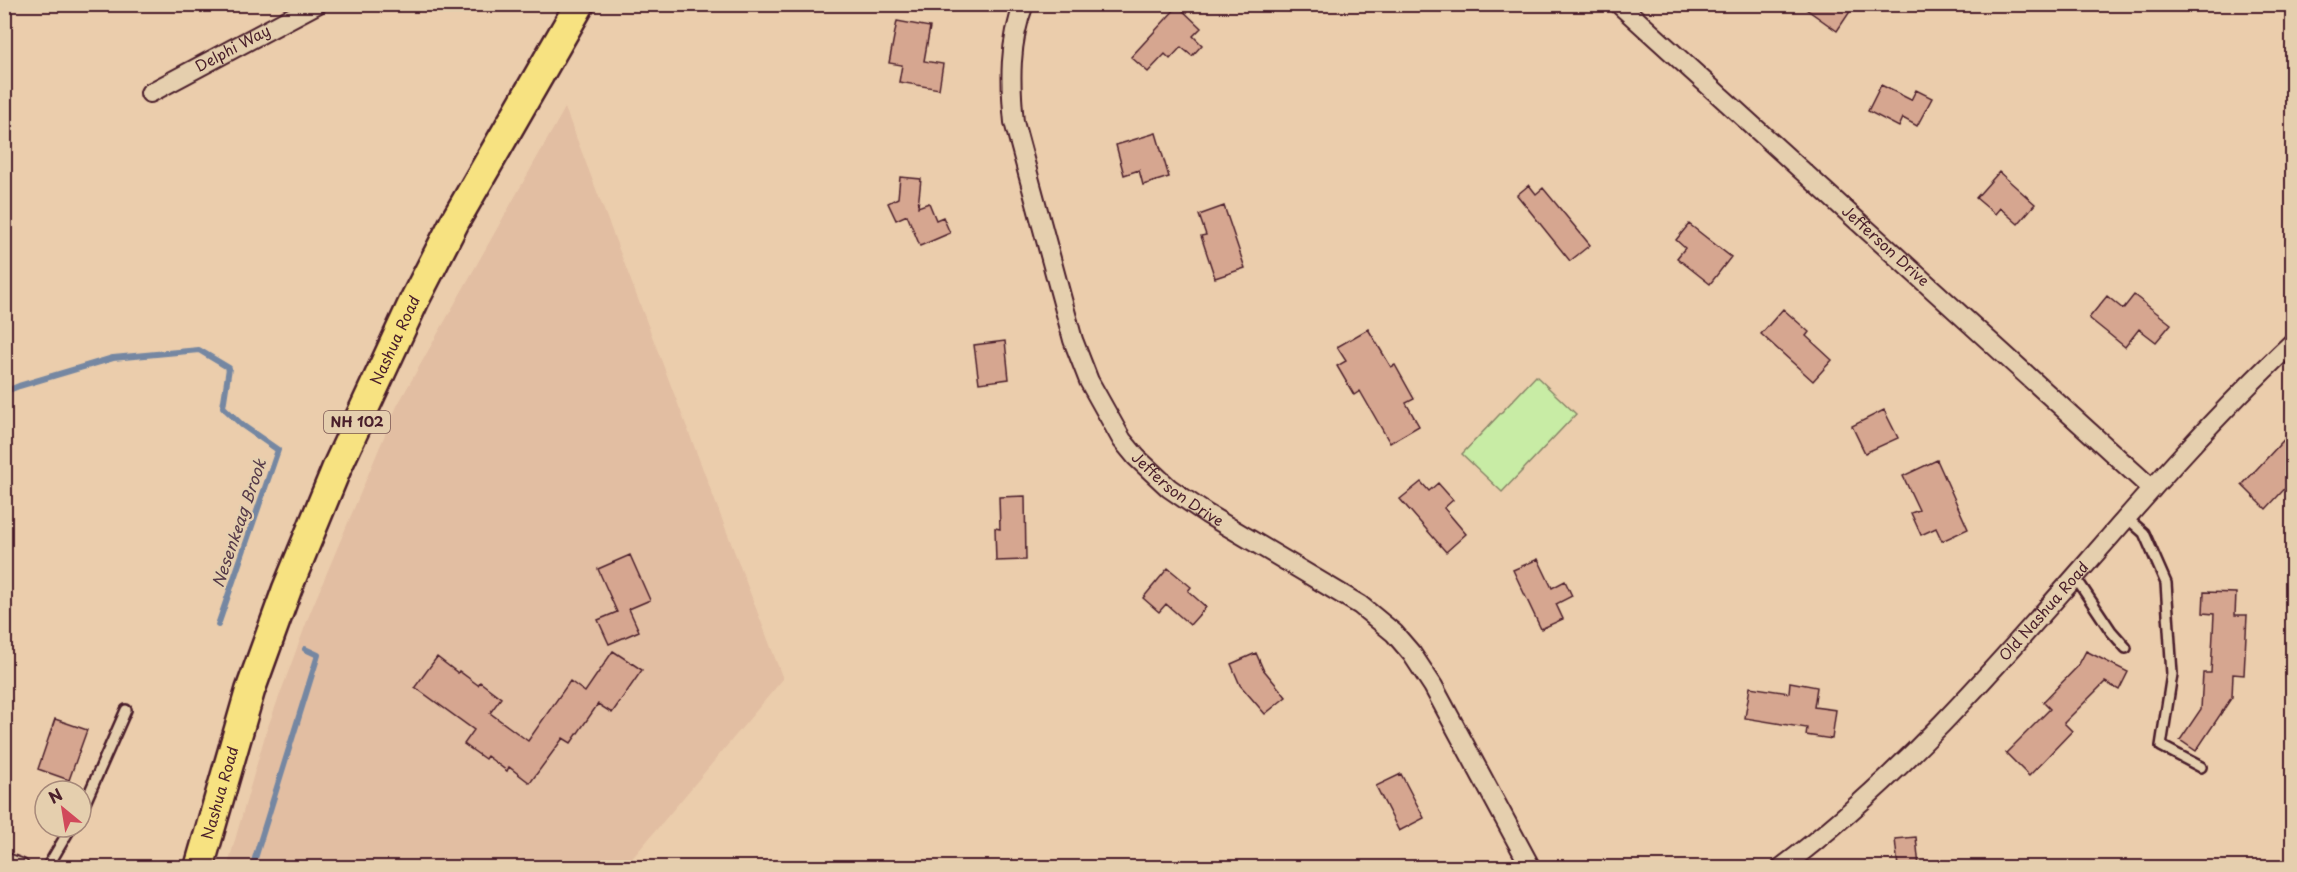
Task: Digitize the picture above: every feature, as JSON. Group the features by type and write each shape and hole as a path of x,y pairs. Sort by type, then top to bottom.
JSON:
{"main road":[{"name":"Nashua Road","path":"199,867 250,691 287,589 342,455 414,301 455,221 580,4"}],"street":[{"name":"Delphi Way","path":"150,93 317,4"},
{"name":"Jefferson Drive","path":"1024,4 1015,33 1012,55 1014,122 1073,340 1099,401 1122,440 1169,488 1207,514 1360,605 1394,633 1434,686 1531,867"},
{"name":"Jefferson Drive","path":"1619,4 2152,489"},
{"name":"Old Nashua Road","path":"1781,867 1855,808 1907,760 2014,646 2229,405 2292,343"},
{"path":"4,862 20,867"}],"lane":[{"path":"2127,518 2144,533 2166,584 2172,674 2161,746 2201,767"},
{"path":"2075,577 2111,631 2126,648"},
{"path":"93,785 126,710"},
{"path":"46,867 64,839"}],"shaded area":[{"path":"565,108 783,679 625,867 227,868 266,732 310,613 397,406"}],"green space":[{"path":"1536,376 1576,414 1502,492 1462,454"}],"building":[{"path":"1799,4 1855,4 1837,31"},
{"path":"1178,6 1201,28 1193,36 1202,45 1192,56 1181,47 1170,59 1165,54 1148,72 1131,57"},
{"path":"897,21 930,27 924,61 943,64 939,89 899,82 902,65 889,63"},
{"path":"1881,85 1911,100 1916,90 1932,98 1917,126 1903,118 1899,127 1868,111"},
{"path":"1156,133 1169,177 1143,185 1139,170 1124,175 1116,145"},
{"path":"1999,172 2035,204 2018,224 2000,208 1995,214 1976,198"},
{"path":"900,177 921,179 918,207 929,203 936,220 943,217 950,233 920,246 907,215 896,220 888,203 898,198"},
{"path":"1529,185 1536,194 1543,188 1590,245 1570,261 1517,195"},
{"path":"1224,206 1245,268 1215,278 1201,236 1206,235 1199,215"},
{"path":"1689,224 1731,257 1710,284 1677,258 1685,248 1676,240"},
{"path":"2134,295 2171,324 2156,342 2139,329 2125,347 2089,318 2107,296 2123,309"},
{"path":"1783,309 1809,332 1806,336 1832,360 1813,381 1761,334"},
{"path":"1368,329 1391,367 1395,365 1414,399 1406,403 1419,426 1390,443 1360,391 1354,395 1337,366 1346,361 1337,347"},
{"path":"1005,341 1009,379 979,383 974,345"},
{"path":"1884,410 1898,438 1865,453 1852,426"},
{"path":"2292,431 2292,481 2266,509 2242,485"},
{"path":"1937,460 1968,529 1942,541 1936,528 1921,535 1911,513 1919,510 1903,476"},
{"path":"1421,482 1429,491 1438,483 1453,500 1444,508 1466,534 1446,552 1400,499"},
{"path":"1025,496 1026,560 996,561 995,528 1000,529 999,497"},
{"path":"630,555 650,600 629,609 639,631 609,644 598,620 617,612 598,569"},
{"path":"1538,559 1552,588 1565,581 1572,596 1556,604 1563,619 1541,629 1513,570"},
{"path":"1168,568 1191,587 1188,591 1206,607 1190,625 1166,604 1159,612 1143,598"},
{"path":"2204,592 2236,593 2235,615 2247,615 2244,675 2233,674 2232,697 2196,751 2180,740 2201,709 2203,673 2211,673 2214,614 2203,613"},
{"path":"613,651 642,670 612,713 598,704 571,743 563,738 530,783 509,767 507,771 487,756 485,759 464,744 474,730 415,687 437,657 478,685 480,682 501,698 490,713 528,741 570,681 585,692"},
{"path":"2086,651 2128,672 2119,690 2105,682 2064,723 2072,731 2029,776 2006,753 2050,709 2043,702 2078,666"},
{"path":"1256,653 1263,669 1286,697 1265,714 1240,685 1231,664"},
{"path":"1790,682 1817,687 1814,707 1836,710 1832,739 1806,735 1807,728 1745,718 1750,687 1789,693"},
{"path":"55,719 87,730 69,779 38,769"},
{"path":"1401,774 1424,818 1399,831 1376,786"},
{"path":"1916,837 1919,867 1898,867 1895,839"}],"waterway":[{"name":"Nesenkeag Brook","path":"4,392 113,358 199,350 229,368 223,407 242,425 278,450 218,625"},
{"name":"Nesenkeag Brook","path":"252,868 318,655 305,649"}]}
